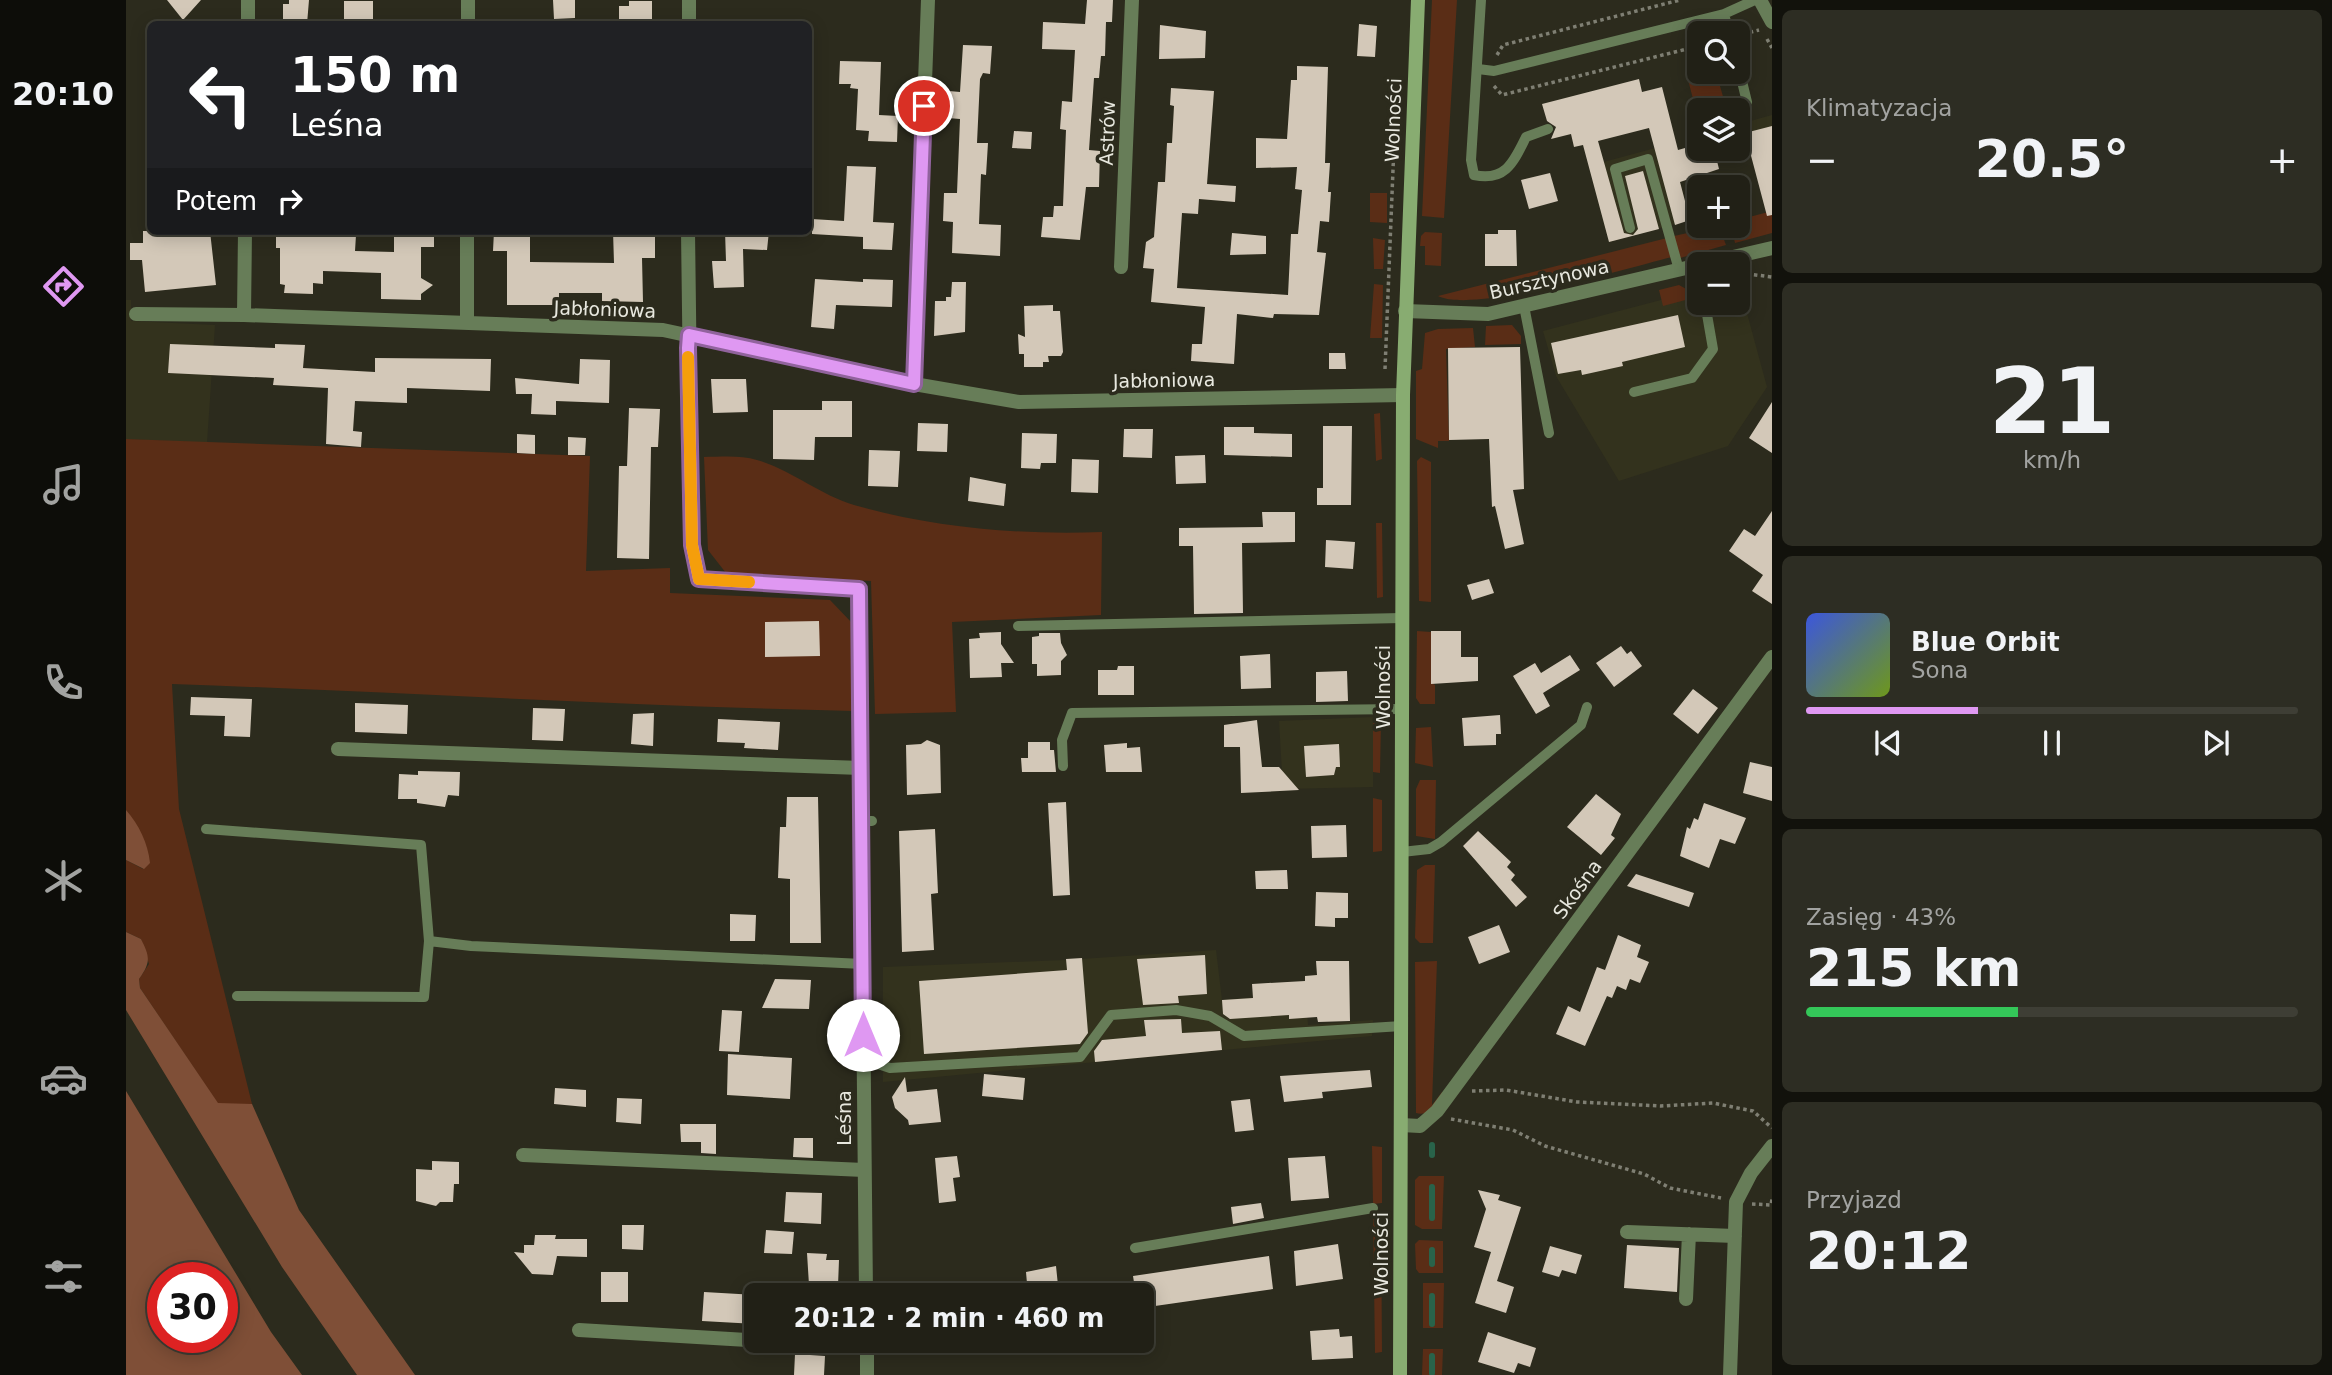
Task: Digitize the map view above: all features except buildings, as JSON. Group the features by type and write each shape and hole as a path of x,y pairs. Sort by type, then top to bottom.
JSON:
{"street":[{"path":"248,0 248,21"},
{"path":"468,0 468,21"},
{"path":"689,0 689,21"},
{"path":"914,384 928,0"},
{"name":"Astrów","path":"1121,267 1132,0"},
{"name":"Wolności","path":"1400,1375 1402,395 1418,0"},
{"path":"1757,0 1767,25"},
{"path":"244,315 245,235"},
{"path":"467,235 467,323"},
{"path":"688,235 689,335"},
{"name":"Bursztynowa","path":"1750,254 1772,248"},
{"name":"Bursztynowa","path":"1405,311 1488,314 1687,269"},
{"name":"Jabłoniowa","path":"136,314 244,315 663,330 914,384 1019,402 1402,395"},
{"name":"Leśna","path":"689,335 692,545 699,579 859,589 861,768 867,821 863,964 866,1283"},
{"name":"Skośna","path":"1401,1125 1420,1126 1437,1111 1772,657"},
{"path":"338,749 861,768"},
{"path":"1730,1375 1735,1237 1751,1173 1772,1146"},
{"path":"523,1155 864,1170"},
{"path":"1627,1232 1735,1237"},
{"path":"1686,1299 1689,1234"},
{"path":"579,1330 744,1338"},
{"path":"867,1353 867,1375"}],"lane":[{"path":"1481,0 1471,160 1474,175 1500,175 1510,167 1526,137 1549,129"},
{"path":"1478,69 1494,71 1724,14 1757,0"},
{"path":"1724,14 1726,21"},
{"path":"1630,228 1615,169 1648,159 1679,270"},
{"path":"1524,306 1549,433"},
{"path":"1634,393 1692,378 1713,349 1707,315"},
{"path":"1018,626 1402,618"},
{"path":"1402,852 1429,849 1441,842 1581,725 1587,706"},
{"path":"1063,766 1062,740 1072,713 1402,709"},
{"path":"206,829 421,845 429,941 424,997 237,996"},
{"path":"429,941 471,946 863,964"},
{"path":"863,1059 890,1068 1080,1057 1111,1015 1176,1010 1210,1016 1244,1036 1402,1026"},
{"path":"1135,1248 1373,1208"}],"path":[{"path":"1750,31 1767,25"},
{"path":"1750,274 1772,277"},
{"path":"1454,1089 1506,1090 1577,1102 1649,1106 1713,1102 1753,1111 1772,1128"},
{"path":"1437,1111 1457,1121 1513,1130 1545,1146 1644,1174 1670,1188 1743,1203 1772,1205 1772,1199"}],"shaded area":[{"path":"1432,0 1457,0 1444,218 1422,216"},
{"path":"1689,84 1719,84 1723,98 1693,98"},
{"path":"1772,115 1772,208 1768,209 1750,147 1750,121"},
{"path":"1670,144 1687,209 1687,221 1609,242 1589,166"},
{"path":"1370,193 1387,193 1387,223 1370,222"},
{"path":"1772,211 1772,233 1735,243 1734,238 1750,238 1750,217"},
{"path":"1425,232 1442,233 1441,266 1425,265 1425,246 1420,246 1421,236"},
{"path":"1687,233 1687,238 1723,238 1726,245 1701,252 1687,252 1687,256 1680,258 1674,236"},
{"path":"1373,238 1385,240 1383,269 1374,269"},
{"path":"1667,238 1672,257 1588,279 1483,299 1456,300 1438,296"},
{"path":"1374,284 1383,285 1382,338 1370,338"},
{"path":"1679,285 1687,289 1687,300 1663,306 1659,290"},
{"path":"1687,293 1687,315 1747,315 1767,387 1728,446 1619,481 1556,376 1543,331"},
{"path":"126,300 131,300 131,321 215,325 207,443 126,439"},
{"path":"1512,325 1521,336 1521,344 1485,345 1486,326"},
{"path":"1473,328 1475,347 1446,349 1449,441 1438,441 1438,448 1416,439 1416,371 1422,369 1425,333 1438,329"},
{"path":"1380,413 1382,459 1376,461 1374,414"},
{"path":"126,439 590,456 586,571 670,568 670,593 830,600 852,623 854,711 172,684 179,809 252,1104 218,1104 140,988 139,979 149,964 141,939 126,932 126,860 143,869 126,810"},
{"path":"704,457 751,458 770,464 841,501 915,519 1008,531 1102,532 1101,615 952,622 956,712 875,714 871,581 726,573 708,550"},
{"path":"1421,457 1431,462 1431,602 1419,601 1417,461"},
{"path":"1376,523 1382,523 1383,597 1377,598"},
{"path":"1417,631 1431,632 1431,683 1435,685 1435,704 1420,704 1416,698"},
{"path":"1373,717 1373,787 1283,789 1279,721"},
{"path":"1373,717 1381,720 1380,773 1373,772"},
{"path":"1431,727 1433,767 1415,763 1416,728"},
{"path":"1420,780 1436,780 1435,839 1416,836 1416,789"},
{"path":"1373,798 1382,800 1382,851 1373,852"},
{"path":"126,810 145,841 150,863 144,869 126,860"},
{"path":"1425,865 1435,865 1433,943 1420,943 1415,938 1417,870"},
{"path":"126,932 141,939 147,955 146,968 139,979 140,988 218,1103 252,1104 299,1210 415,1375 357,1375 282,1267 126,1010"},
{"path":"1216,950 1222,1000 1306,993 1308,1025 1373,1020 1372,1036 883,1082 883,967 1066,960"},
{"path":"1437,961 1432,1105 1442,1092 1445,1094 1433,1108 1421,1114 1416,1113 1415,962"},
{"path":"126,1091 229,1262 147,1262 147,1353 238,1353 238,1277 271,1332 302,1375 126,1375"},
{"path":"1372,1146 1382,1147 1382,1203 1373,1204"},
{"path":"1419,1176 1444,1176 1442,1229 1422,1229 1415,1225 1415,1180"},
{"path":"1373,1213 1381,1213 1382,1352 1375,1353"},
{"path":"1419,1240 1443,1241 1443,1273 1419,1273 1416,1269 1415,1244"},
{"path":"1423,1283 1444,1283 1443,1328 1423,1328"},
{"path":"1423,1349 1443,1349 1442,1375 1422,1375"}],"waterway":[{"path":"1432,1145 1432,1155"},
{"path":"1432,1187 1432,1218"},
{"path":"1432,1250 1432,1264"},
{"path":"1432,1296 1432,1324"},
{"path":"1432,1356 1432,1373"}],"slow traffic":[{"path":"688,357 692,545 699,579 749,582"}],"route":[{"path":"863,1035 859,589 699,579 692,545 688,348 689,335 914,384 924,106"}]}
